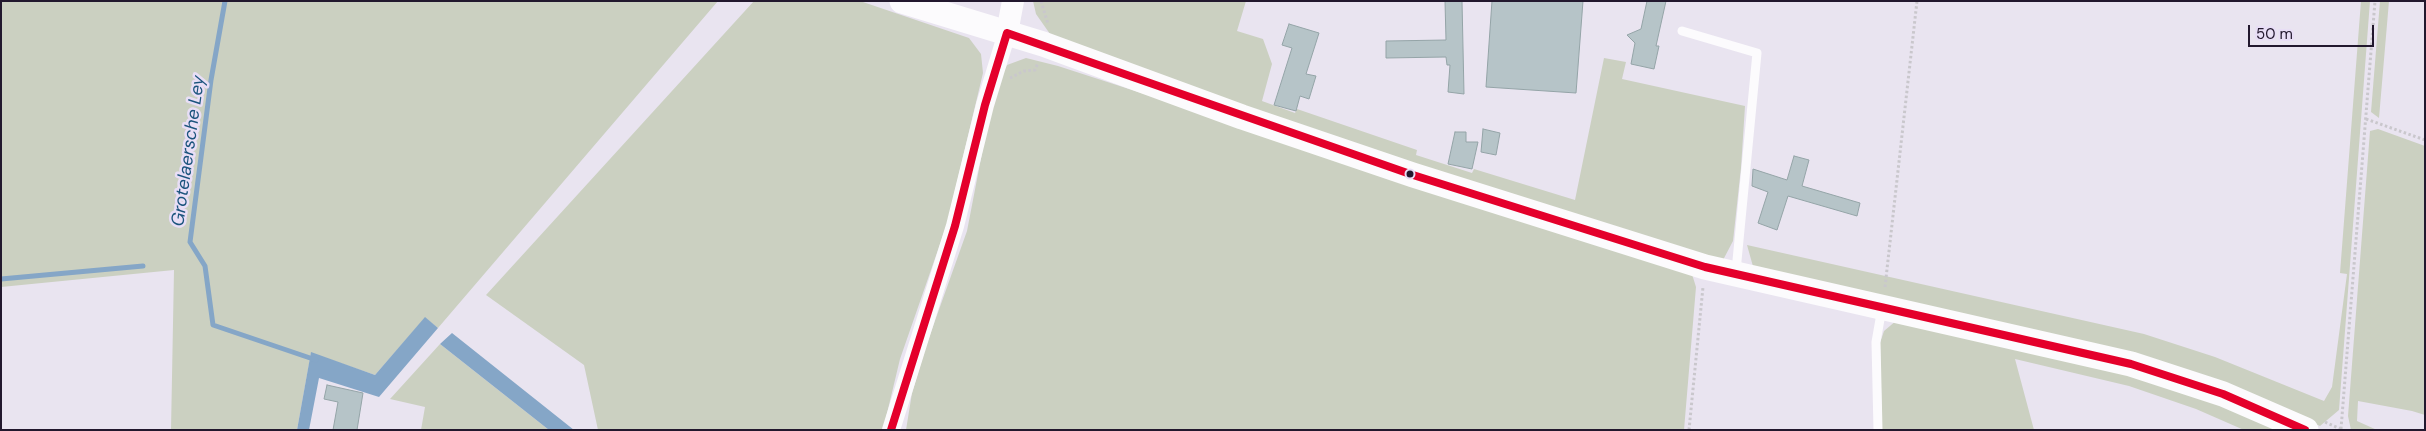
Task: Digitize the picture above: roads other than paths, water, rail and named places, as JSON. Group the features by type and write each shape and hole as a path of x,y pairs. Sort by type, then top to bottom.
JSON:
{"main road":[{"path":"902,1 1007,33 1413,175 1704,267 2131,364 2315,426"}],"street":[{"path":"891,430 955,226 985,105 1007,33 1014,1"}],"lane":[{"path":"1682,31 1757,53 1736,274"},
{"path":"1878,430 1876,342 1882,308"}],"water":[{"path":"425,317 438,328 379,397 319,378 309,430 297,430 311,352 375,375"},
{"path":"452,333 574,430 549,430 440,344"}],"waterway":[{"name":"Grotelaersche Ley","path":"225,1 211,80 190,242 205,266 213,325 316,360"},
{"path":"1,279 143,266"}]}
